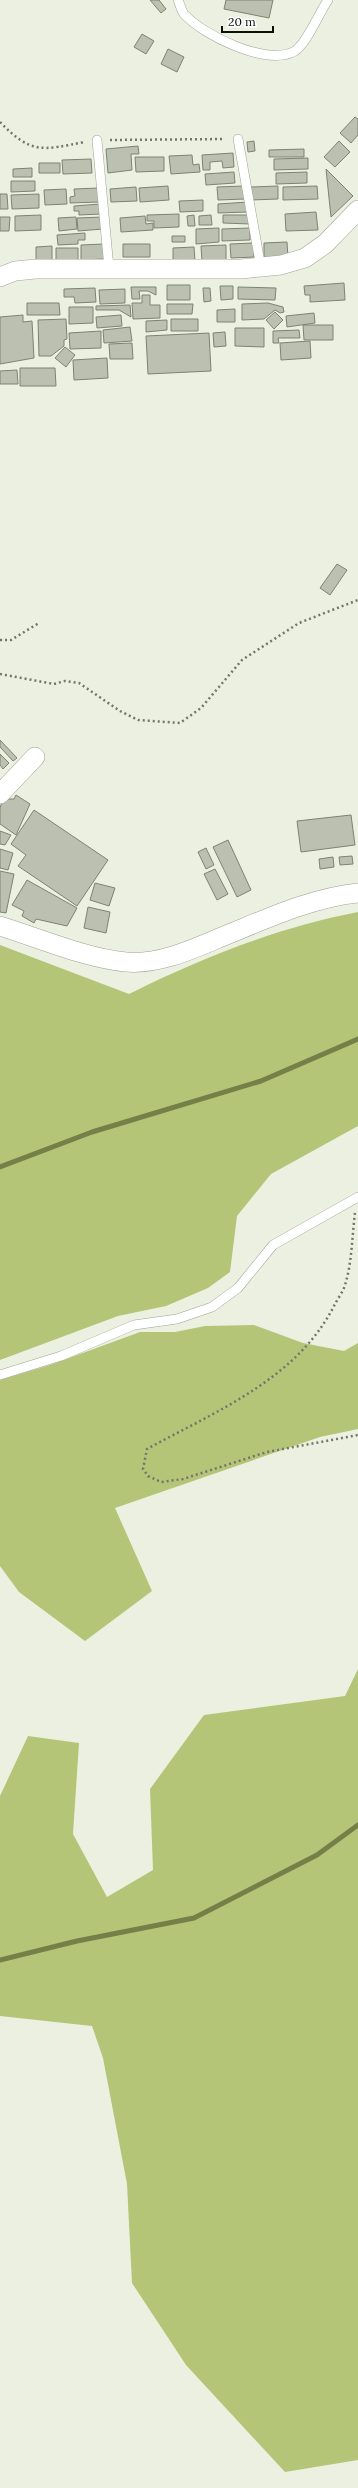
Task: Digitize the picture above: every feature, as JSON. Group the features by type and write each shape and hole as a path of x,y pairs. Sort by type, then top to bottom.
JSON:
{"street":[{"path":"1,275 36,269 261,268 305,258 325,244 358,210"},
{"path":"0,794 35,757"},
{"path":"0,926 100,958 126,962 151,961 195,948 315,902 358,893"}],"lane":[{"path":"178,0 184,13 206,30 239,47 265,56 280,56 296,50 328,0"},
{"path":"238,139 261,268"},
{"path":"97,140 109,268"},
{"path":"0,1374 61,1356 134,1325 177,1319 212,1307 238,1288 273,1245 358,1197"}],"path":[{"path":"0,122 14,137 29,146 47,149 97,140 238,139"},
{"path":"0,674 54,684 65,681 79,683 120,711 138,720 180,723 201,708 242,660 299,623 358,600"},
{"path":"0,640 11,640 39,623"},
{"path":"358,1197 345,1285 327,1321 314,1338 293,1360 263,1384 216,1414 147,1449 142,1469 148,1476 161,1482 183,1479 267,1452 358,1435"}],"green space":[{"path":"358,912 358,1126 271,1174 237,1216 230,1272 208,1288 166,1306 118,1316 0,1360 0,945 129,994 184,968 241,945 299,926"},
{"path":"254,1325 303,1343 344,1351 358,1343 358,1429 320,1437 115,1508 152,1591 85,1641 19,1592 0,1566 0,1380 50,1365 140,1332 175,1332 205,1326"},
{"path":"358,1669 358,2460 285,2472 186,2365 132,2283 127,2184 103,2058 92,2026 0,2016 0,1796 28,1736 79,1743 73,1834 107,1897 153,1870 150,1789 204,1715 345,1696"}],"building":[{"path":"150,0 159,0 166,9 161,13"},
{"path":"226,0 273,0 269,18 224,9"},
{"path":"142,34 154,41 146,54 134,47"},
{"path":"168,49 184,57 177,72 161,64"},
{"path":"355,117 358,119 358,135 351,143 340,133"},
{"path":"254,141 255,151 248,152 247,142"},
{"path":"339,141 350,152 335,167 324,157"},
{"path":"138,146 139,154 131,154 132,170 108,173 106,149"},
{"path":"304,149 304,157 269,157 269,150"},
{"path":"233,153 234,167 223,168 222,161 210,162 210,170 203,170 202,155"},
{"path":"192,155 193,165 199,164 200,172 171,174 169,156"},
{"path":"135,157 164,157 164,171 136,172"},
{"path":"308,158 308,169 274,170 274,159"},
{"path":"91,159 92,173 63,174 62,160"},
{"path":"39,163 60,163 60,173 39,173"},
{"path":"32,168 32,177 13,177 13,169"},
{"path":"326,169 353,196 331,217"},
{"path":"234,172 235,183 206,185 205,174"},
{"path":"307,172 307,183 276,184 276,173"},
{"path":"11,181 35,181 35,191 11,192"},
{"path":"168,186 169,200 140,202 139,188"},
{"path":"244,186 245,199 218,200 217,187"},
{"path":"278,186 278,199 251,200 251,187"},
{"path":"317,186 318,199 283,200 283,187"},
{"path":"136,187 137,201 111,202 110,189"},
{"path":"99,188 100,202 70,203 70,197 75,196 74,189"},
{"path":"66,189 67,204 45,205 44,190"},
{"path":"0,194 7,194 8,209 0,209"},
{"path":"39,194 39,208 12,209 11,195"},
{"path":"203,200 203,211 180,212 179,201"},
{"path":"248,202 248,212 218,213 218,204"},
{"path":"100,204 101,214 79,215 79,211 74,211 74,206"},
{"path":"316,212 318,230 286,231 285,214"},
{"path":"179,214 179,227 154,228 154,221 147,221 147,215"},
{"path":"41,215 41,230 15,231 15,216"},
{"path":"194,215 195,226 188,226 187,216"},
{"path":"211,215 212,225 199,225 199,216"},
{"path":"223,215 250,215 250,224 223,223"},
{"path":"145,216 146,224 153,223 153,230 121,232 120,218"},
{"path":"0,217 10,217 9,231 0,231"},
{"path":"76,217 77,229 59,231 58,218"},
{"path":"103,217 103,229 78,231 77,218"},
{"path":"219,228 219,242 196,244 196,229"},
{"path":"250,228 250,240 222,241 222,229"},
{"path":"85,233 85,240 78,240 78,244 58,245 57,235"},
{"path":"172,236 185,236 185,242 172,242"},
{"path":"287,242 288,258 264,259 264,243"},
{"path":"253,243 254,257 231,258 230,244"},
{"path":"104,244 105,259 81,260 81,245"},
{"path":"123,244 150,244 150,257 123,257"},
{"path":"226,245 226,260 202,261 201,246"},
{"path":"52,246 52,261 36,261 36,247"},
{"path":"194,247 195,261 173,262 173,248"},
{"path":"56,248 78,248 78,261 56,261"},
{"path":"344,283 345,300 310,302 310,295 305,295 304,286"},
{"path":"167,285 190,285 190,300 167,300"},
{"path":"220,286 233,286 233,299 221,300"},
{"path":"131,287 156,287 156,295 148,291 139,291 140,299 132,299"},
{"path":"238,287 276,288 275,300 238,299"},
{"path":"95,288 96,302 75,303 74,297 64,297 64,289"},
{"path":"203,288 210,288 211,301 204,302"},
{"path":"125,289 125,303 100,304 99,290"},
{"path":"142,295 150,295 150,305 160,305 160,318 133,319 132,303 142,303"},
{"path":"27,303 59,303 60,315 27,315"},
{"path":"268,303 283,307 284,312 280,313 275,310 264,319 242,320 242,304"},
{"path":"167,304 193,304 192,314 167,314"},
{"path":"130,305 131,317 119,310 96,310 96,306"},
{"path":"69,307 93,307 93,323 69,324"},
{"path":"235,309 235,322 217,322 217,310"},
{"path":"275,312 283,320 274,329 266,320"},
{"path":"314,313 315,323 287,327 286,316"},
{"path":"23,315 23,322 32,321 34,358 0,364 0,317"},
{"path":"121,315 122,326 97,328 96,317"},
{"path":"66,319 67,339 64,340 64,346 51,356 39,356 38,320"},
{"path":"171,319 198,319 198,331 171,331"},
{"path":"167,320 167,330 146,332 146,321"},
{"path":"303,325 333,325 333,340 304,340"},
{"path":"130,327 132,341 104,343 103,330"},
{"path":"235,328 264,328 264,347 235,346"},
{"path":"299,330 300,338 278,338 279,343 273,343 273,331"},
{"path":"101,331 101,348 70,349 69,333"},
{"path":"225,332 226,346 214,347 213,333"},
{"path":"209,333 211,371 148,374 146,336"},
{"path":"310,341 311,358 281,360 280,343"},
{"path":"132,343 133,359 110,359 109,344"},
{"path":"65,347 75,355 66,367 55,358"},
{"path":"107,358 108,378 74,380 73,360"},
{"path":"20,368 55,368 56,386 20,386"},
{"path":"17,370 18,384 0,384 0,371"},
{"path":"337,564 347,570 330,595 320,588"},
{"path":"0,740 17,758 13,761 0,747"},
{"path":"0,754 9,763 3,769 0,765"},
{"path":"16,795 30,804 16,835 0,824 0,808 3,799 14,799"},
{"path":"34,810 108,860 77,906 18,866 26,855 11,844"},
{"path":"351,815 355,845 301,852 297,821"},
{"path":"0,831 11,835 5,845 0,844"},
{"path":"228,840 251,890 237,897 213,847"},
{"path":"206,848 214,865 206,869 198,852"},
{"path":"0,849 13,853 8,870 0,868"},
{"path":"352,856 353,864 340,865 339,857"},
{"path":"333,857 334,867 320,869 319,859"},
{"path":"215,869 228,894 217,900 204,874"},
{"path":"0,871 14,874 6,913 0,912"},
{"path":"27,880 77,908 67,926 36,919 34,923 22,916 24,911 12,905"},
{"path":"95,883 115,888 109,906 90,900"},
{"path":"88,907 110,912 106,933 84,928"}],"waterway":[{"path":"0,1167 92,1132 261,1081 358,1039"},
{"path":"0,1960 77,1941 194,1918 317,1855 358,1825"}]}
